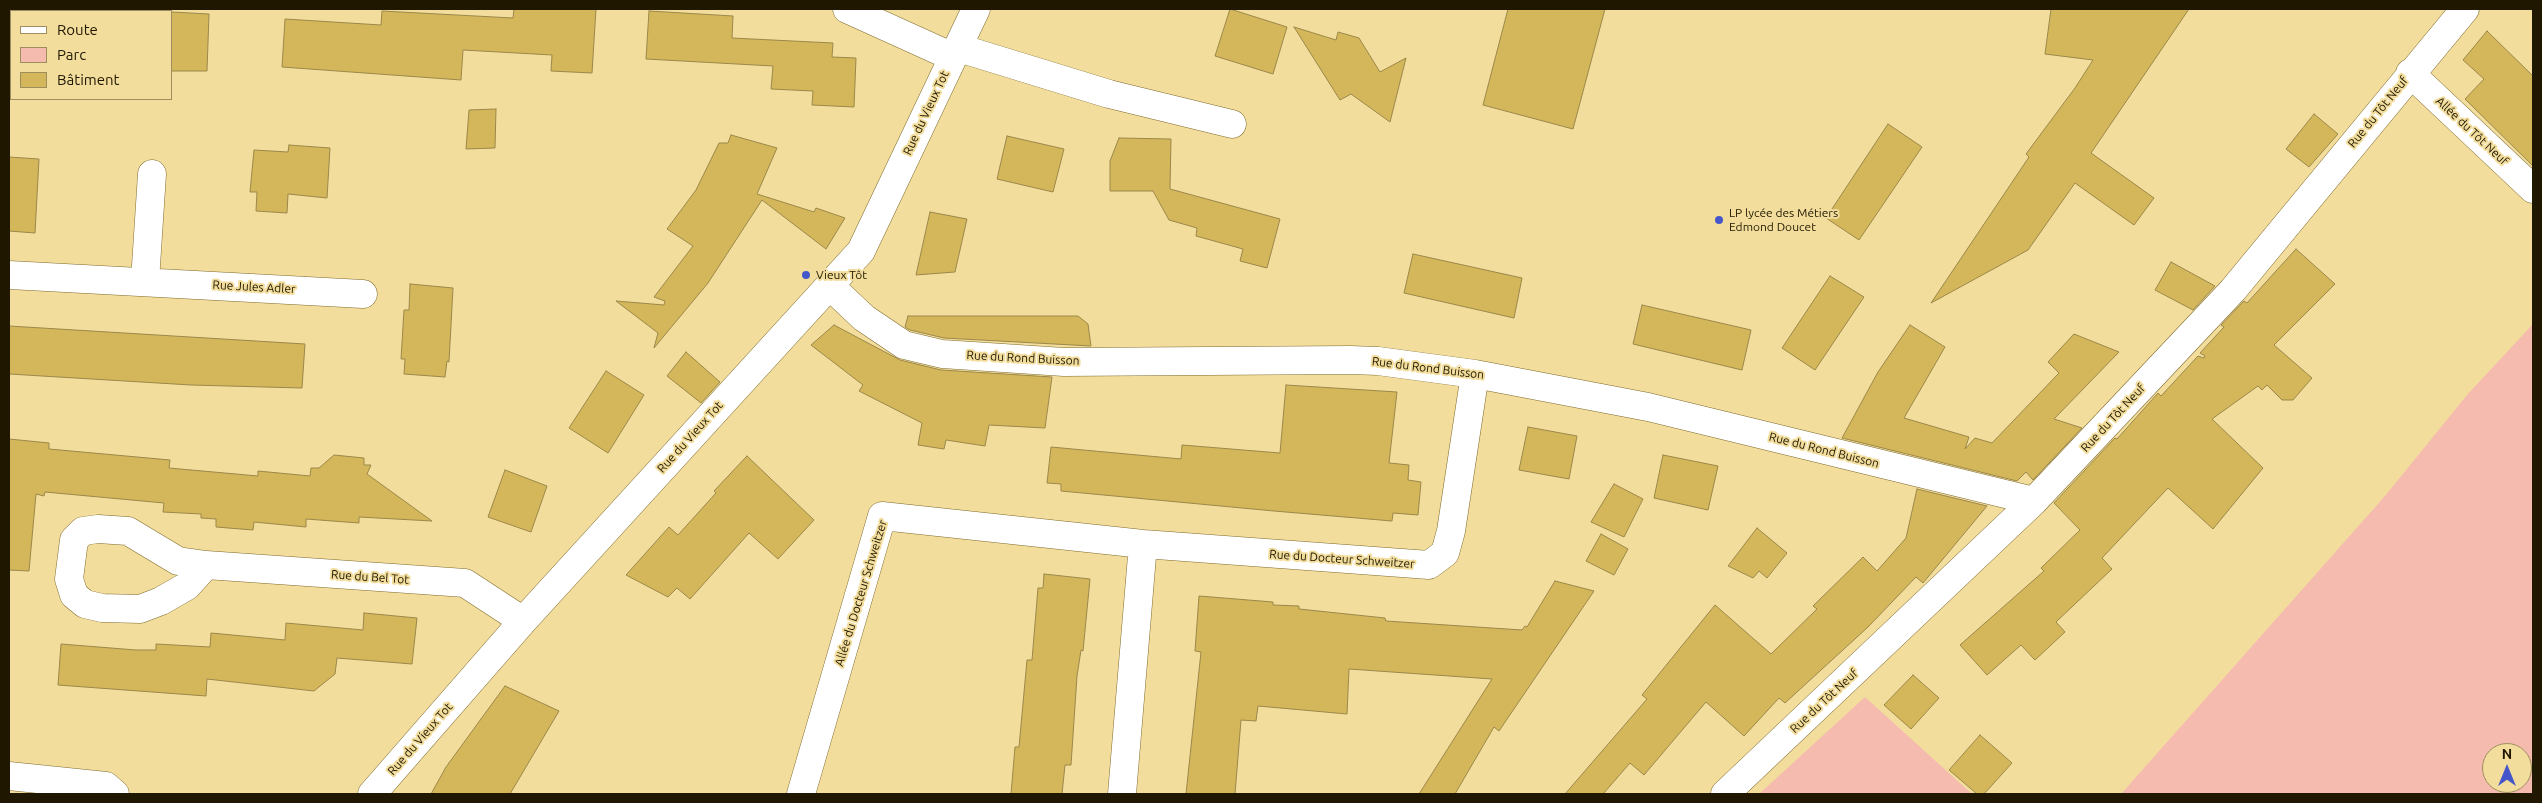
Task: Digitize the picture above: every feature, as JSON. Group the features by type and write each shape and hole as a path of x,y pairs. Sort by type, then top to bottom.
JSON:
{"street":[{"path":"847,9 956,52 1109,94 1232,124"},
{"name":"Rue du Vieux Tot","path":"372,794 523,621 861,252 976,9"},
{"name":"Rue du Tôt Neuf","path":"1725,794 2034,502 2233,290 2410,73 2465,9"},
{"name":"Allée du Tôt Neuf","path":"2410,73 2533,189"},
{"path":"146,281 152,174"},
{"name":"Rue Jules Adler","path":"9,275 363,294"},
{"name":"Rue du Rond Buisson","path":"829,285 864,318 904,344 942,354 1064,362 1378,361 1475,374 1648,407 2034,502"},
{"name":"Rue du Docteur Schweitzer","path":"1042,534 1144,544 1429,565 1444,553 1451,531 1475,374"},
{"name":"Allée du Docteur Schweitzer","path":"801,794 882,516 1042,534"},
{"name":"Rue du Bel Tot","path":"206,565 187,586 161,601 140,609 102,608 85,604 74,594 69,579 74,540 84,531 98,529 128,531 178,561 206,565 465,583 523,621"},
{"path":"1122,794 1144,544"},
{"path":"9,776 106,786 115,794"}],"green space":[{"path":"2533,324 2533,794 2121,794 2385,496 2467,395"},
{"path":"1865,697 1972,794 1759,794"}],"building":[{"path":"514,9 596,9 592,73 551,71 552,55 463,50 461,80 282,67 285,19 381,25 382,11 513,18"},
{"path":"1230,9 1287,27 1273,74 1215,56"},
{"path":"1508,9 1605,9 1573,129 1483,105"},
{"path":"2051,9 2189,9 2091,153 2154,198 2134,225 2075,183 2028,250 1931,303 2029,157 2026,154 2075,88 2093,60 2045,54"},
{"path":"649,11 733,16 732,38 833,43 832,57 856,58 854,107 812,105 813,91 771,89 773,66 646,59"},
{"path":"172,12 209,14 207,71 172,71"},
{"path":"1294,27 1336,40 1338,32 1359,38 1380,72 1406,58 1390,122 1351,94 1340,100"},
{"path":"2487,31 2533,76 2533,166 2465,99 2484,79 2463,60"},
{"path":"496,109 495,148 466,149 469,110"},
{"path":"2314,114 2338,134 2309,167 2286,149"},
{"path":"1888,124 1922,147 1859,240 1826,218"},
{"path":"731,135 777,148 757,194 814,212 816,208 845,218 826,249 762,200 708,283 654,348 658,333 616,301 664,305 665,301 654,297 693,246 667,229 696,190 719,143 728,143"},
{"path":"1007,136 1064,149 1053,192 997,179"},
{"path":"1119,138 1171,139 1170,189 1280,219 1267,268 1240,261 1243,249 1196,236 1197,228 1169,220 1153,191 1110,191 1110,161"},
{"path":"289,145 330,148 327,198 288,194 287,213 256,211 257,192 250,192 254,150 288,152"},
{"path":"9,157 39,159 35,233 9,231"},
{"path":"930,212 967,219 955,272 916,275"},
{"path":"2296,249 2335,284 2274,345 2312,378 2293,400 2282,400 2267,385 2262,390 2258,386 2212,419 2263,468 2213,529 2168,488 2102,558 2112,569 2056,622 2065,632 2035,660 2021,645 1987,675 1960,645 2044,571 2041,568 2080,530 2054,503 2115,438 2117,439 2158,393 2161,396 2198,356 2204,358 2205,356 2200,353 2224,327 2221,325 2244,301 2247,303"},
{"path":"1413,254 1522,278 1514,318 1404,293"},
{"path":"2171,262 2215,286 2193,310 2155,290"},
{"path":"1830,276 1864,297 1815,370 1782,348"},
{"path":"410,284 453,288 449,362 447,361 445,377 404,374 405,359 401,359 404,310 409,310"},
{"path":"1642,305 1751,330 1742,370 1633,344"},
{"path":"908,316 1078,316 1088,324 1091,346 944,338 910,330 905,327"},
{"path":"834,325 900,360 941,370 1052,377 1045,428 989,425 985,446 946,440 944,449 918,445 922,423 859,391 863,385 811,345"},
{"path":"1910,325 1945,347 1904,418 1969,437 1965,449 1975,438 1992,443 2059,373 2048,362 2074,334 2119,352 2054,419 2082,428 2033,480 2026,472 2017,481 1842,438 1878,372"},
{"path":"9,326 305,344 302,388 191,385 9,374"},
{"path":"686,352 720,382 701,403 667,376"},
{"path":"606,371 644,395 608,453 569,428"},
{"path":"1286,385 1397,392 1389,463 1409,465 1408,480 1421,482 1418,515 1393,513 1392,521 1274,511 1061,491 1061,484 1047,483 1051,447 1181,459 1182,445 1280,453"},
{"path":"1528,427 1577,436 1569,479 1519,470"},
{"path":"9,439 49,443 49,449 170,460 169,468 258,476 258,471 310,476 311,468 319,468 334,455 364,458 364,465 371,465 367,474 432,521 359,517 359,523 306,519 306,527 254,522 253,530 216,527 216,519 201,518 201,514 163,512 164,503 45,492 44,496 36,494 29,571 9,570"},
{"path":"1663,455 1718,466 1708,510 1654,498"},
{"path":"747,456 814,520 778,559 749,533 690,599 677,588 668,597 626,575 669,527 678,535 716,493 714,491"},
{"path":"505,470 547,486 531,532 488,517"},
{"path":"1614,484 1643,499 1624,537 1591,522"},
{"path":"1917,489 1987,506 1923,583 1916,577 1868,627 1785,703 1779,698 1744,736 1706,702 1644,775 1630,763 1603,794 1565,794 1647,699 1642,695 1715,605 1771,654 1817,609 1813,606 1863,557 1877,571 1906,538"},
{"path":"1757,528 1787,553 1767,578 1759,571 1753,578 1728,566"},
{"path":"1601,534 1628,549 1614,575 1586,561"},
{"path":"1044,574 1090,579 1083,651 1081,650 1077,676 1071,765 1065,765 1062,794 1011,794 1015,747 1019,747 1027,660 1032,660 1038,588 1043,588"},
{"path":"1555,581 1594,591 1499,731 1494,727 1455,794 1419,794 1492,679 1349,669 1347,714 1258,706 1256,721 1241,720 1235,794 1186,794 1201,652 1195,651 1199,596 1273,602 1273,605 1299,606 1299,609 1385,618 1386,621 1522,630 1525,626 1527,627"},
{"path":"364,613 417,618 412,664 337,658 335,674 314,691 207,679 206,696 58,685 61,644 136,650 156,650 156,644 210,647 211,633 285,640 286,623 363,630"},
{"path":"1913,675 1939,698 1911,729 1884,705"},
{"path":"505,686 559,711 510,794 431,794 446,767"},
{"path":"1980,735 2012,763 1984,794 1977,794 1949,770"}],"place":[{"name":"LP lycée des Métiers Edmond Doucet","path":"1719,220"},
{"name":"Vieux Tôt","path":"806,275"}]}
